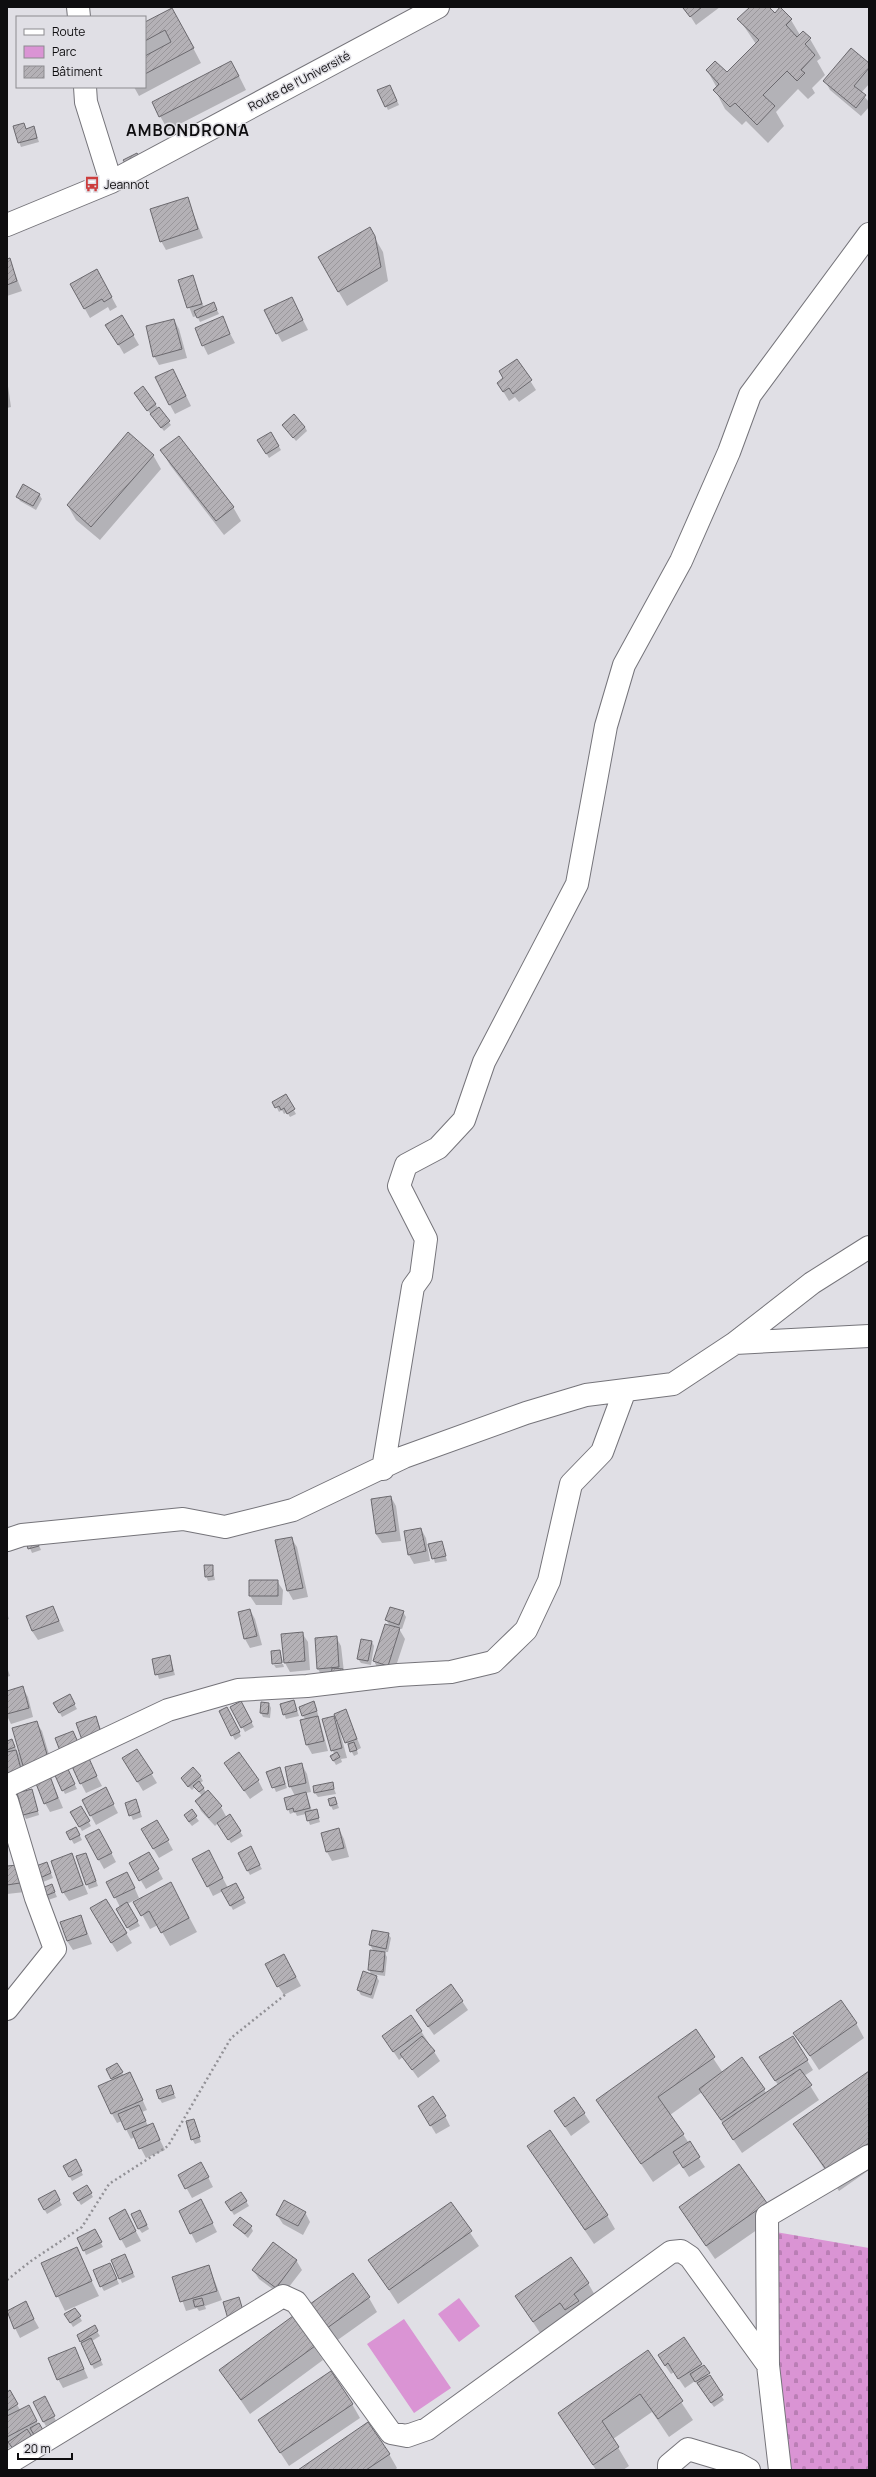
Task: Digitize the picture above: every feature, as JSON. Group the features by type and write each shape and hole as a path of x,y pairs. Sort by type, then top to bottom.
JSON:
{"street":[{"name":"Route de l'Université","path":"7,224 111,182 438,7"},
{"path":"85,88 86,102 111,182"},
{"path":"383,1469 413,1287 421,1276 426,1239 399,1186 406,1165 438,1148 464,1120 484,1062 577,884 606,726 624,665 681,562 729,452 750,395 869,234"},
{"path":"7,1540 22,1535 183,1519 225,1528 293,1510 383,1469 404,1457 526,1413 586,1395 673,1384 735,1343 812,1284 869,1247"},
{"path":"735,1343 869,1336"},
{"path":"7,1786 168,1710 238,1690 307,1686 398,1675 451,1672 493,1662 526,1630 549,1581 571,1484 602,1452 625,1390"},
{"path":"7,1801 36,1898 55,1949 7,2009"},
{"path":"780,2470 768,2365 767,2216 869,2156"},
{"path":"7,2464 283,2296 296,2302 392,2433 407,2436 427,2429 671,2252 681,2251 690,2258 768,2365"},
{"path":"669,2470 669,2465 688,2449 738,2464 748,2470"}],"path":[{"path":"7,2280 31,2260 82,2227 109,2184 168,2146 231,2038 286,1994"}],"green space":[{"path":"764,2230 869,2248 869,2470 785,2470"},
{"path":"459,2298 480,2326 459,2342 438,2314"},
{"path":"404,2319 451,2388 414,2413 367,2344"}],"building":[{"path":"702,7 690,17 683,8"},
{"path":"750,7 769,7 775,13 780,7 792,19 786,25 797,37 803,31 811,38 805,44 815,55 801,70 805,73 797,81 787,71 763,95 775,106 757,125 735,103 730,107 713,90 719,84 706,70 715,61 727,72 759,40 737,19"},
{"path":"172,8 194,48 146,73 146,55 171,42 165,30 146,40 146,21"},
{"path":"851,48 869,63 869,68 854,86 866,95 856,108 823,81"},
{"path":"231,61 239,76 159,117 152,102"},
{"path":"390,85 397,101 385,107 377,90"},
{"path":"24,123 26,129 34,126 37,138 18,143 13,126"},
{"path":"137,153 141,160 128,167 123,160"},
{"path":"188,197 198,229 160,242 150,209"},
{"path":"370,227 375,236 381,267 338,292 318,257"},
{"path":"10,258 17,281 7,285 7,259"},
{"path":"97,269 112,297 104,302 102,299 84,309 70,284"},
{"path":"193,275 202,304 187,308 178,280"},
{"path":"292,297 303,320 276,334 264,310"},
{"path":"214,302 217,310 197,318 194,311"},
{"path":"122,315 134,335 118,345 105,325"},
{"path":"223,316 230,334 202,346 195,328"},
{"path":"174,319 182,349 153,357 146,326"},
{"path":"517,359 532,380 513,394 509,388 503,392 497,383 503,378 499,371"},
{"path":"173,369 186,396 169,405 155,377"},
{"path":"143,386 156,404 147,411 134,393"},
{"path":"159,407 170,421 161,428 150,414"},
{"path":"294,414 305,427 293,438 282,425"},
{"path":"128,432 154,455 91,527 67,505"},
{"path":"271,432 279,446 266,454 257,440"},
{"path":"179,436 234,507 216,521 160,450"},
{"path":"23,484 40,494 33,506 16,497"},
{"path":"286,1094 295,1109 287,1114 284,1108 281,1110 279,1106 275,1108 272,1102"},
{"path":"391,1496 396,1531 376,1534 371,1499"},
{"path":"421,1528 426,1551 408,1555 404,1531"},
{"path":"36,1537 39,1546 28,1549 26,1541"},
{"path":"292,1537 303,1588 287,1591 275,1540"},
{"path":"442,1541 446,1556 432,1559 428,1544"},
{"path":"204,1565 213,1565 213,1576 205,1577"},
{"path":"249,1580 278,1580 278,1596 249,1596"},
{"path":"53,1606 59,1621 32,1631 26,1616"},
{"path":"390,1607 404,1611 399,1625 385,1620"},
{"path":"250,1609 257,1636 244,1639 238,1612"},
{"path":"385,1624 400,1628 388,1666 373,1661"},
{"path":"303,1632 305,1661 284,1663 281,1634"},
{"path":"337,1636 339,1667 317,1669 315,1638"},
{"path":"361,1639 372,1641 368,1661 357,1659"},
{"path":"280,1650 282,1663 272,1664 271,1651"},
{"path":"170,1655 173,1671 155,1675 152,1659"},
{"path":"332,1668 343,1669 342,1678 331,1677"},
{"path":"23,1686 29,1708 7,1714 7,1691"},
{"path":"70,1694 75,1704 59,1713 53,1703"},
{"path":"294,1700 297,1711 283,1715 280,1704"},
{"path":"241,1701 252,1722 241,1728 230,1707"},
{"path":"314,1701 317,1711 302,1716 299,1707"},
{"path":"261,1702 269,1703 268,1714 260,1713"},
{"path":"227,1707 240,1732 231,1736 219,1711"},
{"path":"346,1709 357,1739 345,1743 334,1714"},
{"path":"96,1716 101,1733 82,1740 76,1723"},
{"path":"318,1716 324,1741 306,1745 300,1720"},
{"path":"334,1716 342,1748 331,1751 322,1719"},
{"path":"37,1721 49,1761 24,1769 12,1728"},
{"path":"73,1731 81,1749 62,1756 55,1738"},
{"path":"12,1739 15,1747 7,1750 7,1741"},
{"path":"354,1742 357,1750 350,1752 348,1744"},
{"path":"137,1749 153,1773 137,1782 122,1758"},
{"path":"16,1750 22,1773 7,1776 7,1752"},
{"path":"239,1752 259,1780 244,1791 224,1763"},
{"path":"337,1752 340,1757 333,1761 330,1756"},
{"path":"87,1754 97,1776 80,1784 70,1762"},
{"path":"302,1763 306,1783 289,1787 285,1767"},
{"path":"66,1765 75,1784 62,1791 53,1771"},
{"path":"193,1767 201,1776 188,1787 181,1778"},
{"path":"280,1767 285,1784 272,1788 266,1772"},
{"path":"50,1776 58,1798 44,1804 35,1781"},
{"path":"199,1781 204,1788 199,1792 193,1786"},
{"path":"333,1782 334,1789 314,1793 313,1786"},
{"path":"106,1787 114,1804 90,1816 82,1800"},
{"path":"32,1789 38,1811 23,1815 17,1793"},
{"path":"208,1790 222,1806 209,1818 195,1801"},
{"path":"306,1792 310,1808 294,1812 293,1808 287,1810 284,1798"},
{"path":"335,1797 337,1804 330,1806 328,1799"},
{"path":"136,1799 140,1812 129,1816 125,1803"},
{"path":"81,1806 90,1821 79,1827 70,1812"},
{"path":"192,1809 197,1816 189,1822 184,1815"},
{"path":"317,1809 319,1818 307,1821 305,1812"},
{"path":"230,1814 241,1831 228,1840 217,1823"},
{"path":"157,1820 169,1840 153,1849 141,1829"},
{"path":"76,1827 80,1835 70,1840 66,1832"},
{"path":"339,1828 344,1848 326,1852 321,1833"},
{"path":"99,1829 112,1853 98,1860 85,1836"},
{"path":"251,1846 260,1865 247,1871 238,1853"},
{"path":"209,1850 223,1878 207,1887 192,1859"},
{"path":"149,1852 159,1869 139,1881 129,1863"},
{"path":"72,1853 83,1885 62,1893 51,1861"},
{"path":"86,1853 96,1881 86,1885 76,1856"},
{"path":"47,1862 51,1873 40,1878 36,1866"},
{"path":"18,1865 20,1883 7,1885 7,1866"},
{"path":"127,1872 135,1888 114,1898 106,1882"},
{"path":"171,1882 189,1918 161,1933 149,1911 141,1916 133,1902"},
{"path":"236,1883 244,1898 230,1906 221,1890"},
{"path":"52,1884 55,1892 45,1896 42,1888"},
{"path":"106,1899 127,1933 111,1943 90,1908"},
{"path":"127,1902 138,1921 127,1928 116,1909"},
{"path":"81,1915 87,1934 67,1941 60,1922"},
{"path":"372,1930 389,1933 386,1949 369,1945"},
{"path":"370,1950 385,1952 383,1972 368,1970"},
{"path":"284,1954 296,1977 277,1987 265,1964"},
{"path":"363,1971 377,1976 371,1995 357,1990"},
{"path":"451,1984 463,2001 428,2027 416,2010"},
{"path":"841,2000 857,2023 810,2056 793,2033"},
{"path":"411,2015 422,2031 393,2052 382,2036"},
{"path":"696,2029 715,2057 658,2097 684,2134 641,2164 596,2100"},
{"path":"422,2036 435,2051 412,2070 400,2054"},
{"path":"793,2036 808,2060 775,2081 759,2057"},
{"path":"742,2057 765,2089 721,2120 699,2089"},
{"path":"117,2063 123,2072 111,2079 106,2069"},
{"path":"800,2069 812,2085 733,2140 722,2123"},
{"path":"869,2071 869,2143 828,2172 793,2124"},
{"path":"130,2072 143,2100 111,2114 98,2086"},
{"path":"171,2085 174,2094 159,2099 156,2090"},
{"path":"433,2096 446,2116 430,2126 418,2106"},
{"path":"574,2097 585,2113 565,2127 554,2111"},
{"path":"139,2105 146,2121 125,2130 118,2114"},
{"path":"194,2119 200,2137 191,2140 186,2121"},
{"path":"153,2123 160,2140 139,2149 132,2132"},
{"path":"550,2130 608,2215 585,2230 527,2146"},
{"path":"690,2141 700,2157 683,2168 673,2152"},
{"path":"76,2159 82,2171 69,2177 63,2166"},
{"path":"201,2162 209,2177 185,2189 178,2175"},
{"path":"739,2164 767,2203 706,2246 679,2207"},
{"path":"87,2185 92,2193 78,2201 73,2193"},
{"path":"55,2190 60,2200 44,2210 38,2199"},
{"path":"241,2192 247,2201 231,2211 225,2202"},
{"path":"201,2199 213,2223 190,2234 179,2211"},
{"path":"284,2200 306,2212 298,2226 276,2215"},
{"path":"451,2202 472,2231 389,2290 368,2260"},
{"path":"125,2209 136,2231 120,2240 109,2218"},
{"path":"140,2210 147,2225 138,2229 131,2214"},
{"path":"240,2217 252,2226 245,2234 233,2225"},
{"path":"95,2229 102,2242 83,2251 77,2238"},
{"path":"273,2242 297,2260 276,2288 252,2270"},
{"path":"77,2247 92,2281 56,2297 41,2263"},
{"path":"125,2254 133,2273 119,2279 111,2260"},
{"path":"571,2257 589,2283 574,2294 579,2301 565,2310 560,2303 533,2322 515,2296"},
{"path":"110,2263 117,2279 100,2287 93,2270"},
{"path":"209,2265 217,2291 180,2302 172,2277"},
{"path":"353,2273 370,2297 323,2331 306,2307"},
{"path":"239,2297 244,2314 228,2319 223,2302"},
{"path":"202,2298 204,2305 195,2307 193,2300"},
{"path":"26,2301 34,2319 14,2329 7,2311"},
{"path":"75,2308 81,2316 70,2323 64,2314"},
{"path":"293,2316 315,2346 241,2400 219,2370"},
{"path":"95,2325 98,2331 80,2342 77,2335"},
{"path":"684,2337 702,2364 678,2379 668,2363 665,2366 658,2355"},
{"path":"91,2338 101,2360 91,2365 81,2343"},
{"path":"75,2347 84,2369 57,2380 48,2358"},
{"path":"648,2350 683,2401 658,2419 640,2394 602,2421 619,2447 593,2465 558,2413"},
{"path":"704,2365 710,2373 695,2382 690,2374"},
{"path":"331,2371 353,2404 280,2453 258,2420"},
{"path":"710,2375 723,2395 711,2403 697,2383"},
{"path":"10,2390 18,2404 7,2411 7,2392"},
{"path":"45,2396 55,2416 43,2422 33,2402"},
{"path":"29,2405 37,2421 7,2437 7,2416"},
{"path":"368,2422 390,2454 366,2470 298,2470"},
{"path":"39,2423 43,2430 34,2435 30,2428"},
{"path":"27,2429 33,2438 14,2450 8,2442"}],"place":[{"name":"Jeannot","path":"92,184"}],"district":[{"name":"AMBONDRONA","path":"188,130"}]}
